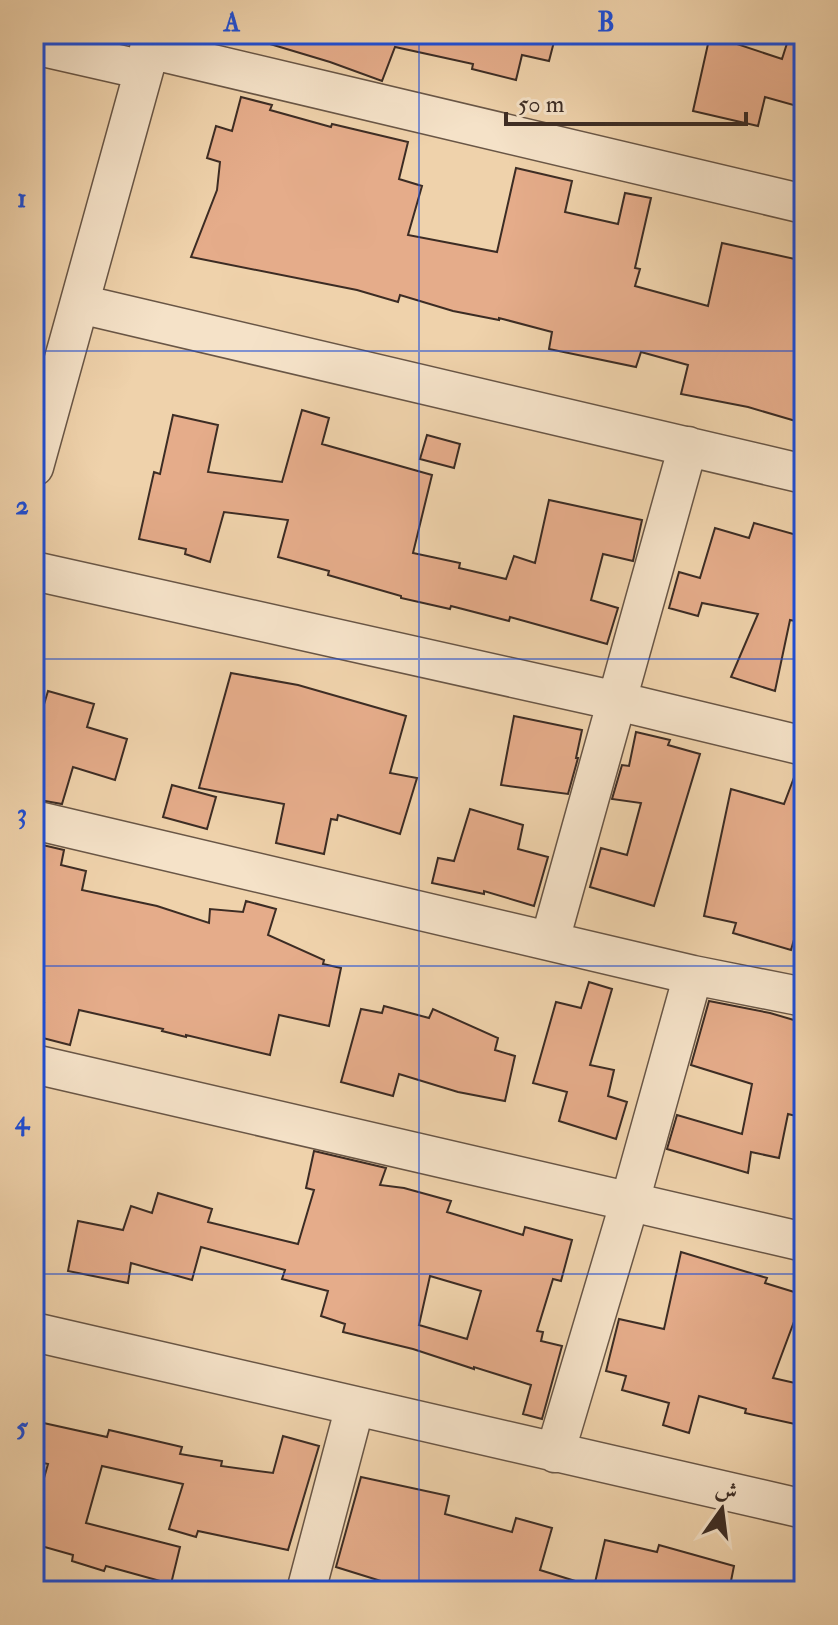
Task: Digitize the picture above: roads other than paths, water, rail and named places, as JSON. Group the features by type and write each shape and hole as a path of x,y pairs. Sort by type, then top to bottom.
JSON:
{"street":[{"path":"34,45 149,51 804,204"},
{"path":"34,467 149,51"},
{"path":"80,304 804,474"},
{"path":"550,940 688,446"},
{"path":"34,571 617,701 804,746"},
{"path":"34,820 693,975 804,997"},
{"path":"555,1453 693,975"},
{"path":"34,1064 804,1242"},
{"path":"34,1332 804,1509"},
{"path":"306,1591 355,1406"}]}
